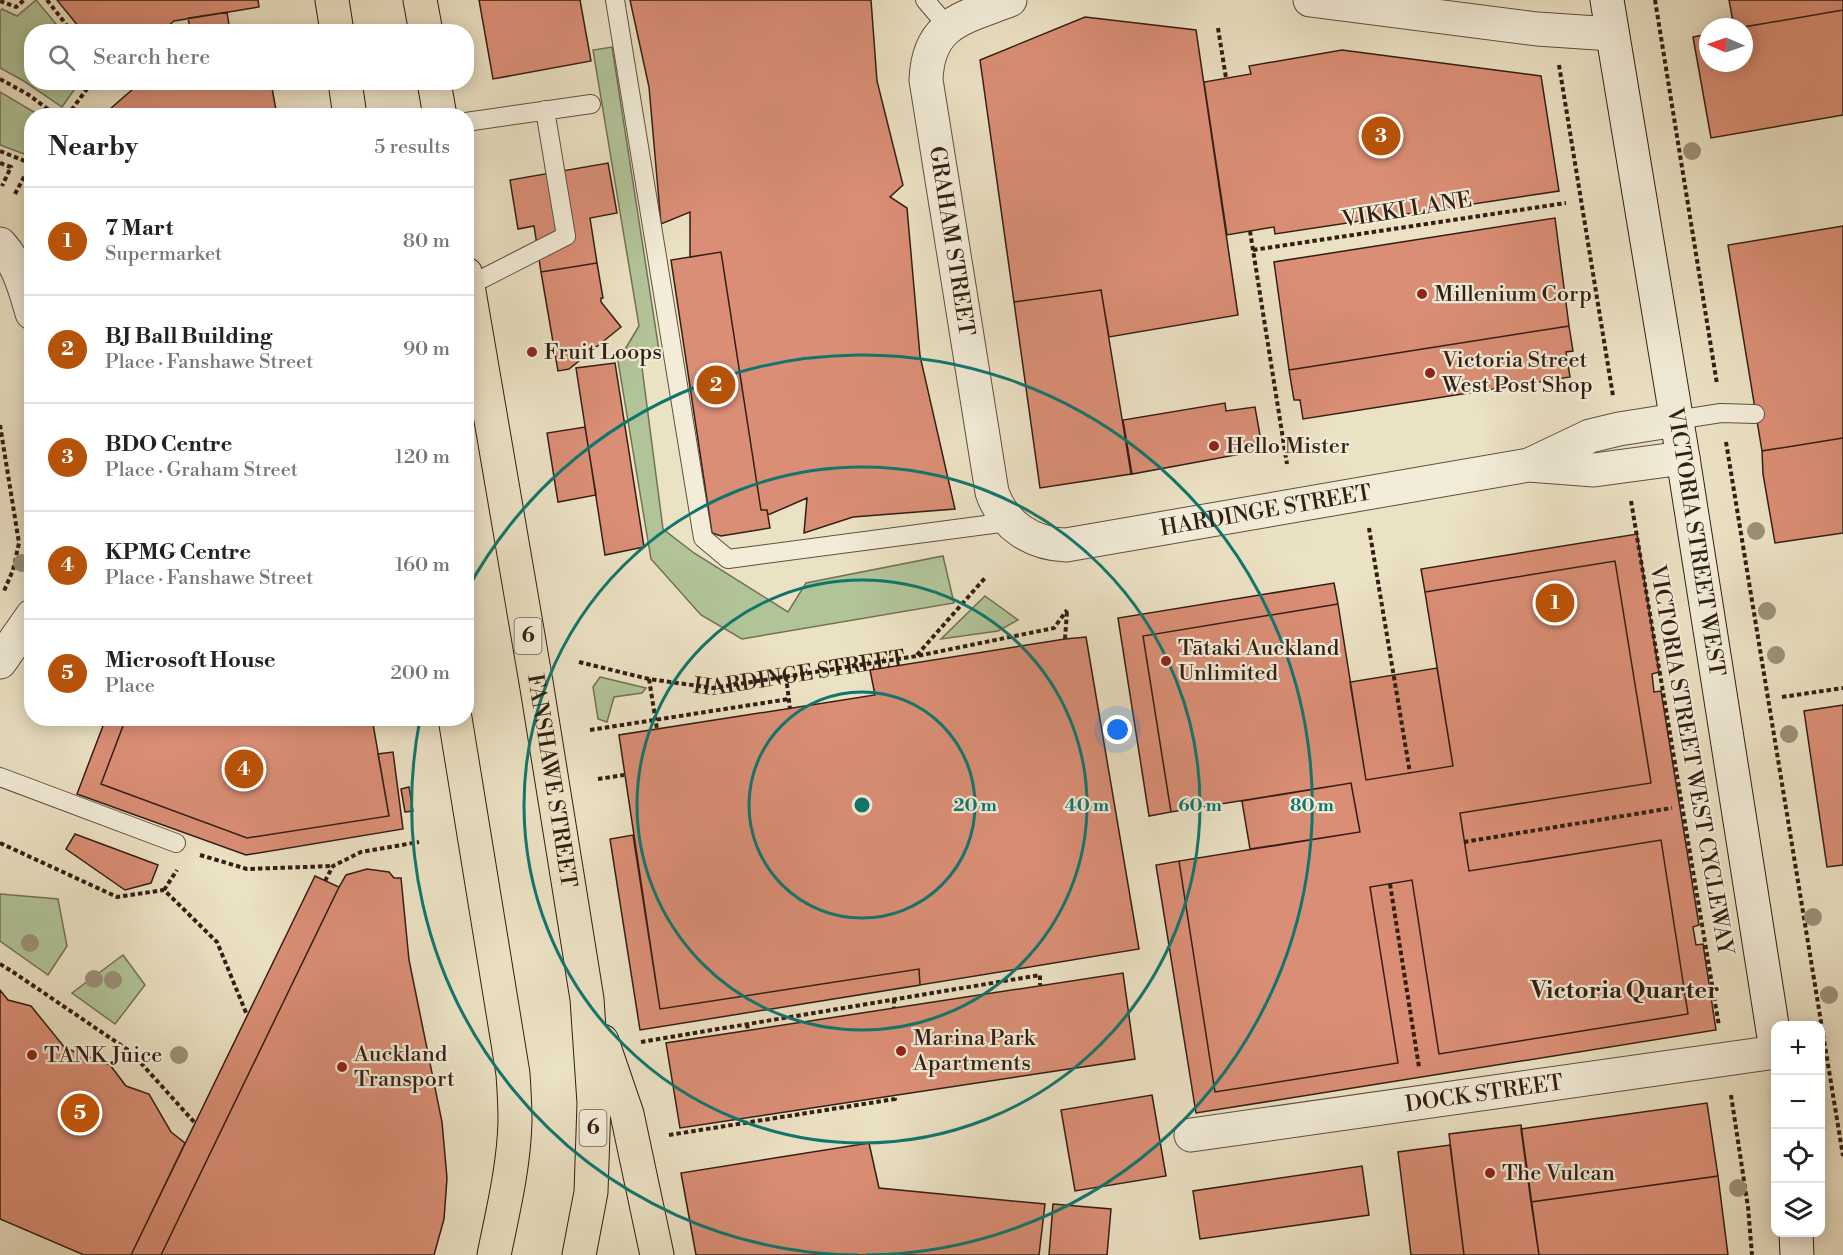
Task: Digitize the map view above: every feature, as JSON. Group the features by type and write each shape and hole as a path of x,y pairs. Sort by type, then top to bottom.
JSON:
{"main road":[{"path":"332,0 336,24"},
{"path":"420,0 424,24"},
{"path":"346,90 349,108"},
{"path":"435,90 439,108"},
{"name":"FANSHAWE STREET","path":"474,321 587,999 594,1103 591,1192 579,1255"},
{"path":"456,726 513,1074 515,1122 507,1196 494,1255"},
{"path":"587,999 627,1114 657,1255"}],"street":[{"path":"948,27 1010,0"},
{"path":"1310,0 1537,28 1612,34"},
{"name":"VICTORIA STREET WEST","path":"1607,0 1677,420 1771,1021"},
{"name":"GRAHAM STREET","path":"948,27 938,36 933,46 926,80 992,492 1008,522"},
{"path":"0,244 14,261 24,286"},
{"name":"HARDINGE STREET","path":"1529,465 1590,436 1677,420"},
{"name":"HARDINGE STREET","path":"1008,522 1034,539 1056,545 1066,545 1529,465 1594,470 1683,458"},
{"path":"0,662 24,628"},
{"name":"DOCK STREET","path":"1191,1135 1771,1052"},
{"path":"1796,1237 1797,1255"}],"lane":[{"path":"615,0 703,538 728,560 1008,522"},
{"path":"925,0 948,27"},
{"path":"474,121 591,104"},
{"path":"474,277 566,236 545,110"},
{"path":"1677,420 1721,413 1755,414"},
{"path":"0,777 177,843"}],"path":[{"path":"0,1 16,7 24,0"},
{"path":"46,0 66,24"},
{"path":"1218,28 1226,78"},
{"path":"1559,62 1613,397"},
{"path":"0,79 29,95 46,108"},
{"path":"73,108 86,90"},
{"path":"0,151 24,161"},
{"path":"0,163 11,167 2,186"},
{"path":"15,194 24,177"},
{"name":"VIKKI LANE","path":"1253,250 1566,203"},
{"path":"1250,231 1287,464"},
{"path":"0,425 19,543 14,570 1,596"},
{"name":"VICTORIA STREET WEST CYCLEWAY","path":"1629,491 1720,1034"},
{"path":"1363,493 1410,773"},
{"name":"HARDINGE STREET","path":"579,662 649,679 713,688 917,656 985,578"},
{"path":"917,656 1054,628 1067,610 1065,639"},
{"path":"786,676 790,709"},
{"path":"649,679 657,729"},
{"path":"1782,697 1843,688"},
{"name":"HARDINGE STREET","path":"591,730 789,699"},
{"path":"598,780 624,775"},
{"path":"1780,776 1843,1156"},
{"path":"1464,842 1672,808"},
{"path":"198,854 247,869 333,866 361,852 419,842"},
{"path":"0,843 117,897 164,890 182,861"},
{"path":"325,881 333,866"},
{"path":"1390,884 1425,1102"},
{"path":"164,890 217,942 247,1015"},
{"path":"0,964 131,1052 195,1123"},
{"path":"641,1042 1040,975 1040,985"},
{"path":"894,999 894,1008"},
{"path":"747,1024 748,1030"},
{"path":"1730,1091 1748,1207 1752,1255"},
{"path":"664,1135 895,1099 894,1096"}],"green space":[{"path":"36,0 56,24 24,24 24,81 0,68 0,11 2,9 17,16"},
{"path":"612,47 660,357 641,360 663,529 694,553 788,612 806,583 943,556 954,603 742,639 701,615 651,559 618,361 639,326 593,50"},
{"path":"37,90 74,90 62,107"},
{"path":"0,92 27,108 24,108 24,154 0,145"},
{"path":"985,596 1018,620 998,631 941,639"},
{"path":"600,677 646,688 642,693 614,697 607,722 598,719 593,687"},
{"path":"0,894 58,899 67,946 48,975 0,941"},
{"path":"123,955 145,985 115,1024 72,993"}],"building":[{"path":"57,0 258,0 259,7 174,21 170,24 76,24"},
{"path":"479,0 580,0 591,61 493,79"},
{"path":"630,0 871,0 877,81 903,185 890,197 907,208 920,356 955,509 853,517 804,533 807,498 768,515 767,510 761,510 721,252 690,257 690,212 661,224 649,87"},
{"path":"1729,0 1843,0 1843,10 1753,25 1753,18 1732,18"},
{"path":"1843,10 1843,115 1711,138 1699,72 1753,72 1753,25"},
{"path":"227,12 229,24 189,24 188,18"},
{"path":"1085,17 1196,30 1238,315 1109,337 1101,290 1014,302 980,60"},
{"path":"1699,36 1699,71 1693,37"},
{"path":"1342,50 1541,76 1559,191 1275,234 1274,227 1227,235 1204,82 1251,74 1249,66"},
{"path":"132,90 272,90 276,108 111,108"},
{"path":"608,163 617,213 590,218 597,263 541,272 534,226 518,229 510,180"},
{"name":"Millenium Corp","path":"1555,218 1569,326 1289,370 1274,262"},
{"path":"1843,226 1843,438 1762,451 1728,245"},
{"path":"721,252 761,510 767,510 770,528 721,536 712,533 671,260"},
{"path":"597,263 603,298 601,302 621,327 569,369 558,371 541,272"},
{"path":"1101,290 1131,474 1040,488 1014,302"},
{"name":"Victoria Street West Post Shop","path":"1569,326 1573,351 1566,352 1570,377 1303,419 1300,400 1294,400 1289,370"},
{"path":"615,363 644,547 605,555 576,368"},
{"path":"1225,403 1226,411 1255,407 1261,441 1251,443 1252,452 1132,474 1123,420"},
{"path":"585,427 596,495 558,502 547,433"},
{"path":"1843,438 1843,533 1775,543 1763,474 1762,451"},
{"path":"1637,534 1659,672 1652,674 1654,692 1661,691 1699,925 1693,927 1696,945 1703,944 1716,1030 1196,1113 1156,865 1179,861 1215,1092 1398,1063 1370,887 1412,880 1439,1054 1688,1014 1661,840 1469,871 1460,813 1651,783 1615,561 1425,592 1421,569"},
{"path":"1615,561 1651,783 1460,813 1469,871 1661,840 1688,1014 1439,1054 1412,880 1370,887 1398,1063 1215,1092 1179,861 1360,832 1351,783 1171,812 1143,636 1338,604 1366,780 1453,766 1425,592"},
{"path":"1334,583 1338,604 1143,636 1171,812 1149,816 1118,618"},
{"path":"1086,637 1139,949 920,985 919,969 660,1009 619,735 875,695 870,670"},
{"path":"1437,668 1453,766 1366,780 1350,682"},
{"path":"1843,705 1843,865 1827,867 1804,711"},
{"path":"103,726 123,726 101,784 247,838 389,816 378,754 393,752 403,829 246,855 77,794"},
{"path":"123,726 373,726 389,816 247,838 101,784"},
{"path":"1351,783 1360,832 1250,849 1242,801"},
{"path":"409,787 413,811 405,812 401,789"},
{"path":"75,834 158,865 151,883 125,890 66,849"},
{"path":"633,835 660,1009 919,969 920,985 640,1030 610,839"},
{"name":"Auckland Transport","path":"367,869 389,872 394,878 401,878 409,960 442,1122 447,1178 444,1219 434,1255 161,1255 339,887 346,875"},
{"path":"315,876 339,887 161,1255 131,1255"},
{"name":"Marina Park Apartments","path":"1123,973 1135,1059 680,1128 666,1043"},
{"path":"0,990 8,1000 31,1006 65,1048 110,1065 126,1086 149,1094 171,1132 185,1143 131,1255 84,1255 0,1219"},
{"path":"1152,1095 1166,1176 1075,1191 1061,1110"},
{"path":"1707,1103 1718,1176 1531,1202 1521,1129"},
{"name":"The Vulcan","path":"1521,1125 1539,1255 1464,1255 1449,1134"},
{"path":"869,1143 879,1188 1045,1204 1039,1255 696,1255 681,1173"},
{"path":"1450,1145 1464,1255 1411,1255 1398,1152"},
{"path":"1362,1166 1369,1215 1200,1239 1193,1191"},
{"path":"1718,1176 1728,1255 1539,1255 1531,1202"},
{"path":"1053,1204 1111,1209 1107,1255 1049,1255"}],"place":[{"name":"BDO Centre","path":"1381,136"},
{"name":"Millenium Corp","path":"1422,294"},
{"name":"Fruit Loops","path":"532,352"},
{"name":"Victoria Street West Post Shop","path":"1430,373"},
{"name":"BJ Ball Building","path":"716,385"},
{"name":"Hello Mister","path":"1214,446"},
{"name":"7 Mart","path":"1555,603"},
{"name":"Tātaki Auckland Unlimited","path":"1166,661"},
{"name":"KPMG Centre","path":"244,769"},
{"name":"Marina Park Apartments","path":"901,1051"},
{"name":"TANK Juice","path":"32,1055"},
{"name":"Auckland Transport","path":"342,1067"},
{"name":"Microsoft House","path":"80,1113"},
{"name":"The Vulcan","path":"1490,1173"}],"district":[{"name":"Victoria Quarter","path":"1625,991"}]}
